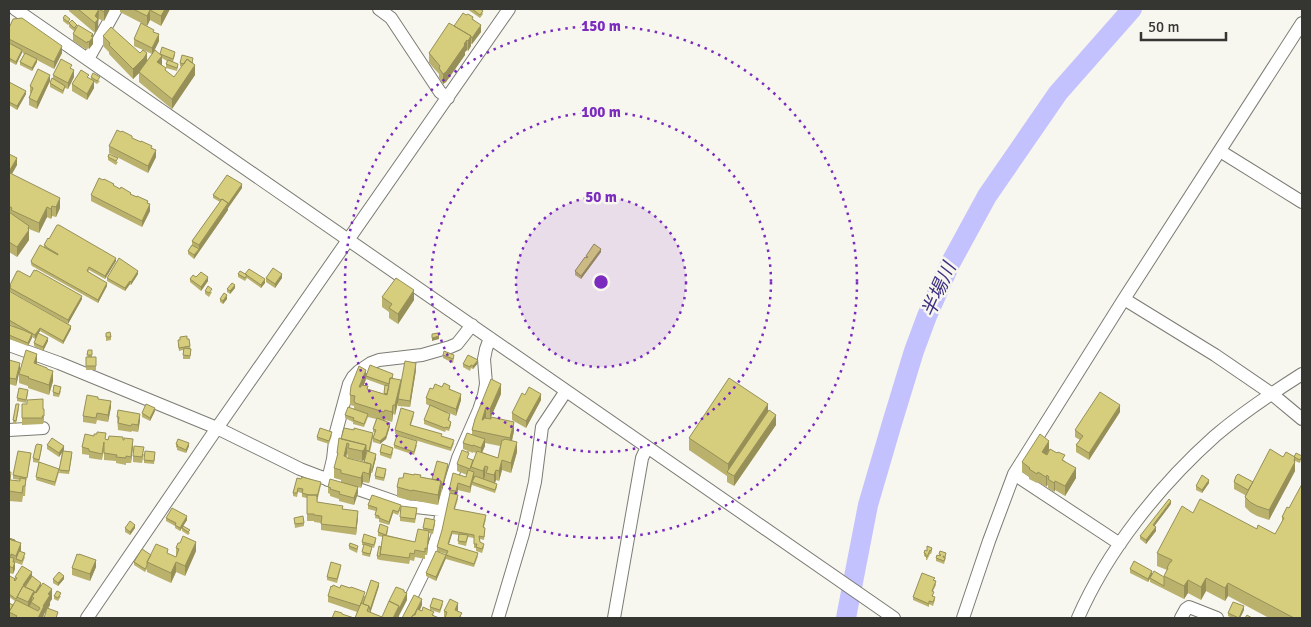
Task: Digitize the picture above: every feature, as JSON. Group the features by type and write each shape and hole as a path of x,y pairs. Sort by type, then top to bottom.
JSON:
{"street":[{"path":"9,14 13,9 88,59 894,618"},
{"path":"88,59 116,9"},
{"path":"379,9 391,18 440,92 448,98"},
{"path":"87,618 509,9"},
{"path":"963,618 1014,474 1302,23"},
{"path":"1220,151 1302,202"},
{"path":"1124,299 1215,355 1272,394 1302,419"},
{"path":"328,480 336,432 353,377 371,363 379,360 422,355 457,344 472,326"},
{"path":"401,618 429,561 458,458 484,396 486,384 484,359 490,338"},
{"path":"9,344 217,428 300,469 328,480 407,506 442,510"},
{"path":"1078,618 1098,577 1120,544 1160,492 1196,454 1226,428 1302,374"},
{"path":"498,618 523,534 535,482 542,427 566,391"},
{"path":"9,430 43,428"},
{"path":"614,618 642,458 647,447"},
{"path":"1014,474 1120,544"},
{"path":"1181,618 1189,607 1217,618"}],"building":[{"path":"78,9 99,9 95,16 98,19 95,23"},
{"path":"133,9 165,9 161,16 150,10 147,16"},
{"path":"472,9 480,9 483,11 480,15"},
{"path":"463,13 473,17 472,19 481,25 472,38 454,26"},
{"path":"65,15 70,19 68,22 63,18"},
{"path":"22,18 62,46 54,62 9,39 9,28 13,19"},
{"path":"72,20 77,25 74,28 69,23"},
{"path":"141,23 159,34 152,48 134,39"},
{"path":"449,23 471,36 443,74 439,68 440,66 429,53"},
{"path":"78,25 93,34 89,42 87,43 73,34"},
{"path":"111,27 140,53 143,50 147,53 133,69 109,45 110,43 103,36"},
{"path":"9,43 22,50 16,62 9,58"},
{"path":"162,47 175,52 173,59 160,54"},
{"path":"155,50 162,56 157,62 174,77 187,59 195,65 172,99 139,72"},
{"path":"25,53 37,59 32,68 20,62"},
{"path":"182,55 193,58 192,63 187,59 184,64 180,63"},
{"path":"61,59 72,65 70,68 74,70 68,83 53,75"},
{"path":"168,60 178,64 177,68 166,64"},
{"path":"38,69 50,75 37,102 29,98 33,88 30,86"},
{"path":"81,70 94,81 87,94 72,84"},
{"path":"93,73 100,77 97,81 91,77"},
{"path":"52,78 65,86 63,91 50,83"},
{"path":"9,82 26,91 17,106 9,102"},
{"path":"117,130 152,146 151,148 156,150 148,166 109,146"},
{"path":"9,154 17,158 10,170 9,169"},
{"path":"109,154 118,158 116,161 108,157"},
{"path":"10,173 60,198 56,207 52,206 51,209 47,207 39,223 11,210 12,208 9,206"},
{"path":"227,175 242,184 228,204 213,195"},
{"path":"99,178 148,201 147,203 150,204 142,221 91,195"},
{"path":"222,199 228,203 199,245 192,241"},
{"path":"9,212 29,226 29,230 17,247 9,242"},
{"path":"57,225 116,258 105,276 89,267 87,271 107,283 98,300 32,263 31,261 40,245 58,255 44,245"},
{"path":"594,244 601,249 581,276 575,271 585,257 588,257 586,256"},
{"path":"192,245 199,249 194,255 188,251"},
{"path":"119,258 138,271 125,288 107,278"},
{"path":"273,268 282,274 275,284 266,278"},
{"path":"249,269 265,279 261,285 245,274"},
{"path":"34,270 82,296 68,320 10,288 17,271 30,277"},
{"path":"240,271 247,275 245,278 238,274"},
{"path":"201,272 208,277 201,287 190,279 193,275 196,277"},
{"path":"396,278 414,290 398,314 389,308 392,304 382,297"},
{"path":"232,283 235,285 230,291 227,289"},
{"path":"208,286 212,289 209,293 205,291"},
{"path":"9,291 71,326 63,341 40,328 35,335 9,320"},
{"path":"224,293 227,295 223,301 220,299"},
{"path":"9,325 32,334 28,343 9,335"},
{"path":"110,332 111,337 106,337 106,333"},
{"path":"38,333 48,338 43,347 34,343"},
{"path":"438,333 439,336 432,338 432,334"},
{"path":"187,336 190,346 179,348 178,340 180,340 180,337"},
{"path":"184,348 191,349 190,356 183,355"},
{"path":"26,350 37,354 34,363 53,371 49,385 19,374"},
{"path":"88,350 92,350 92,355 87,355"},
{"path":"444,351 454,355 453,359 443,355"},
{"path":"468,355 478,360 470,367 463,364"},
{"path":"86,357 96,357 96,366 86,366"},
{"path":"9,360 20,363 16,379 9,378"},
{"path":"405,361 416,363 410,401 398,399"},
{"path":"370,365 393,374 389,384 366,376"},
{"path":"359,366 366,370 359,387 361,385 368,386 367,389 387,395 390,378 401,380 392,412 385,410 384,412 355,403 355,396 350,395 351,386"},
{"path":"729,378 768,404 728,464 689,438"},
{"path":"491,379 501,384 490,409 486,407 482,420 484,418 491,419 491,417 514,422 510,438 472,430"},
{"path":"444,383 450,386 449,389 461,394 456,409 426,398 430,388 433,389 435,384 442,387"},
{"path":"54,385 61,387 59,394 53,392"},
{"path":"385,385 389,386 387,394 384,393"},
{"path":"529,387 541,394 526,421 512,413 522,393 525,395"},
{"path":"19,388 28,390 26,400 17,398"},
{"path":"1100,392 1120,405 1089,453 1076,445 1083,436 1075,430"},
{"path":"87,395 111,401 108,415 97,413 96,418 83,416"},
{"path":"43,399 43,418 22,418 22,404 27,404 27,400"},
{"path":"16,404 19,404 16,421 13,420"},
{"path":"146,404 155,408 150,418 142,413"},
{"path":"430,405 450,414 448,420 451,422 449,428 424,420"},
{"path":"348,407 368,414 364,424 345,415"},
{"path":"401,408 414,412 410,425 442,434 441,436 454,440 451,448 395,430"},
{"path":"118,410 140,414 138,425 132,424 131,426 118,423"},
{"path":"769,410 776,415 734,476 727,472"},
{"path":"377,418 390,423 386,436 380,441 373,438 376,430 373,429"},
{"path":"320,428 332,432 329,441 317,437"},
{"path":"344,428 354,430 354,428 373,433 369,451 366,450 366,445 341,439"},
{"path":"97,432 106,433 105,439 108,440 109,436 123,437 123,440 124,438 133,439 131,457 116,457 117,455 104,453 104,442 102,454 82,447 85,434 94,436"},
{"path":"467,433 485,439 481,448 463,443"},
{"path":"1040,434 1049,441 1042,452 1047,455 1050,449 1065,455 1062,460 1076,468 1065,486 1055,481 1054,483 1048,479 1047,475 1046,477 1038,472 1037,474 1022,462"},
{"path":"397,435 417,441 414,452 394,445"},
{"path":"52,438 64,446 59,453 47,445"},
{"path":"339,438 366,445 362,451 348,448 349,444 347,443 344,456 371,464 369,474 363,472 361,478 341,473 341,470 334,468"},
{"path":"178,439 189,443 186,450 177,446"},
{"path":"502,440 517,442 511,463 502,460 499,471 496,470 494,475 486,473 488,467 485,466 483,471 471,467 477,451 498,458"},
{"path":"37,444 42,445 39,460 33,458"},
{"path":"382,444 393,448 391,455 380,452"},
{"path":"134,446 144,447 142,457 133,456"},
{"path":"1270,449 1283,457 1286,452 1295,457 1295,462 1269,510 1257,506 1245,497"},
{"path":"462,450 469,453 467,458 473,460 470,469 457,464"},
{"path":"18,451 31,453 27,478 13,475"},
{"path":"63,451 72,452 69,471 59,470"},
{"path":"145,451 155,452 154,461 144,460"},
{"path":"367,451 376,454 372,470 371,464 364,462"},
{"path":"1296,453 1302,456 1300,460 1294,457"},
{"path":"437,461 448,464 442,488 441,481 432,479"},
{"path":"39,462 59,469 55,482 36,477"},
{"path":"377,467 386,469 384,478 375,476"},
{"path":"468,470 474,472 470,487 458,483 456,491 449,490 453,473 466,477"},
{"path":"9,472 11,472 10,480 20,481 20,478 26,479 22,493 9,491"},
{"path":"404,473 421,475 420,477 441,481 438,495 397,487 399,478 403,478"},
{"path":"1238,474 1253,482 1248,490 1234,482"},
{"path":"1202,475 1209,480 1202,490 1196,486"},
{"path":"475,476 497,484 495,490 472,482"},
{"path":"302,477 321,482 317,497 317,495 302,493 303,489 298,488 297,493 293,493 297,478 301,479"},
{"path":"330,479 358,487 354,498 339,494 340,492 330,489 328,487"},
{"path":"1302,484 1302,618 1294,618 1228,583 1225,588 1206,578 1201,587 1188,580 1184,586 1164,576 1172,560 1157,553 1182,506 1193,513 1200,499 1257,529 1258,525 1275,534 1284,518 1282,517 1287,507 1289,508"},
{"path":"450,493 458,495 454,509 486,515 483,527 485,528 484,537 479,536 480,542 484,544 482,549 476,547 477,544 474,544 474,535 452,531 448,544 478,553 474,564 446,555 448,551 437,547"},
{"path":"307,495 317,495 317,502 343,506 342,509 358,511 356,528 321,524 322,516 307,514"},
{"path":"372,495 401,505 398,512 393,510 389,522 375,515 377,508 368,505"},
{"path":"1169,499 1171,501 1153,525 1156,527 1146,540 1140,536"},
{"path":"401,506 417,508 415,519 400,517"},
{"path":"172,508 187,516 180,528 175,525 176,523 166,518"},
{"path":"303,516 304,523 295,524 294,518"},
{"path":"425,518 435,520 433,530 423,528"},
{"path":"130,521 135,525 130,532 125,528"},
{"path":"380,524 388,527 386,535 378,532"},
{"path":"183,526 190,530 188,532 182,528"},
{"path":"418,529 429,531 425,552 415,550 414,554 410,553 409,558 380,554 383,535 415,542"},
{"path":"364,534 376,538 374,545 362,542"},
{"path":"459,534 468,535 466,542 458,541"},
{"path":"183,536 196,542 185,566 176,562 171,573 147,562 156,544 168,549 167,553 176,557 179,549 176,548"},
{"path":"9,539 21,543 16,556 9,555"},
{"path":"350,543 358,546 357,549 349,546"},
{"path":"364,544 372,547 370,554 362,552"},
{"path":"379,546 381,547 380,556 377,556"},
{"path":"927,546 932,548 926,557 924,553 925,550 927,551"},
{"path":"142,549 151,555 145,569 134,562"},
{"path":"19,551 25,553 22,561 16,559"},
{"path":"436,551 446,555 436,577 426,573"},
{"path":"940,551 946,553 945,557 943,556 945,558 944,561 936,558 937,555 941,555 939,554"},
{"path":"77,554 96,560 90,574 72,568"},
{"path":"9,557 14,558 13,568 9,566"},
{"path":"1134,561 1152,571 1148,579 1130,569"},
{"path":"331,562 341,565 337,579 327,577"},
{"path":"22,566 32,572 16,599 9,594 9,577 15,579 15,581 17,578 15,577"},
{"path":"1154,571 1164,577 1164,586 1150,578"},
{"path":"59,572 64,576 58,583 53,579"},
{"path":"922,573 935,578 933,580 936,581 932,591 934,592 932,596 935,597 933,602 929,601 929,604 913,597"},
{"path":"32,576 41,583 35,593 25,587"},
{"path":"371,580 379,583 370,610 369,606 363,604"},
{"path":"43,583 52,589 38,618 19,618 9,612 16,600 38,611 40,608 31,602 35,592"},
{"path":"333,585 340,588 341,585 351,587 365,592 360,606 328,596"},
{"path":"23,586 34,591 28,602 17,597"},
{"path":"396,587 407,593 399,609 399,606 389,601"},
{"path":"57,591 61,593 58,598 54,596"},
{"path":"414,595 422,599 414,615 411,618 402,618"},
{"path":"433,598 443,601 440,610 430,607"},
{"path":"450,599 458,603 455,610 462,613 459,618 445,618 447,612 444,611"},
{"path":"389,601 399,606 393,618 355,618 361,603 369,606 367,611 382,617"},
{"path":"1233,602 1244,606 1239,618 1228,613"},
{"path":"9,603 13,605 9,612"},
{"path":"423,607 434,612 432,615 439,618 411,618 415,615 417,609 422,611"},
{"path":"47,608 58,612 56,618 44,618"},
{"path":"335,611 342,613 354,618 332,618"}],"waterway":[{"name":"半場川","path":"846,618 868,505 892,423 914,351 950,264 987,196 1058,93 1132,9"}]}
